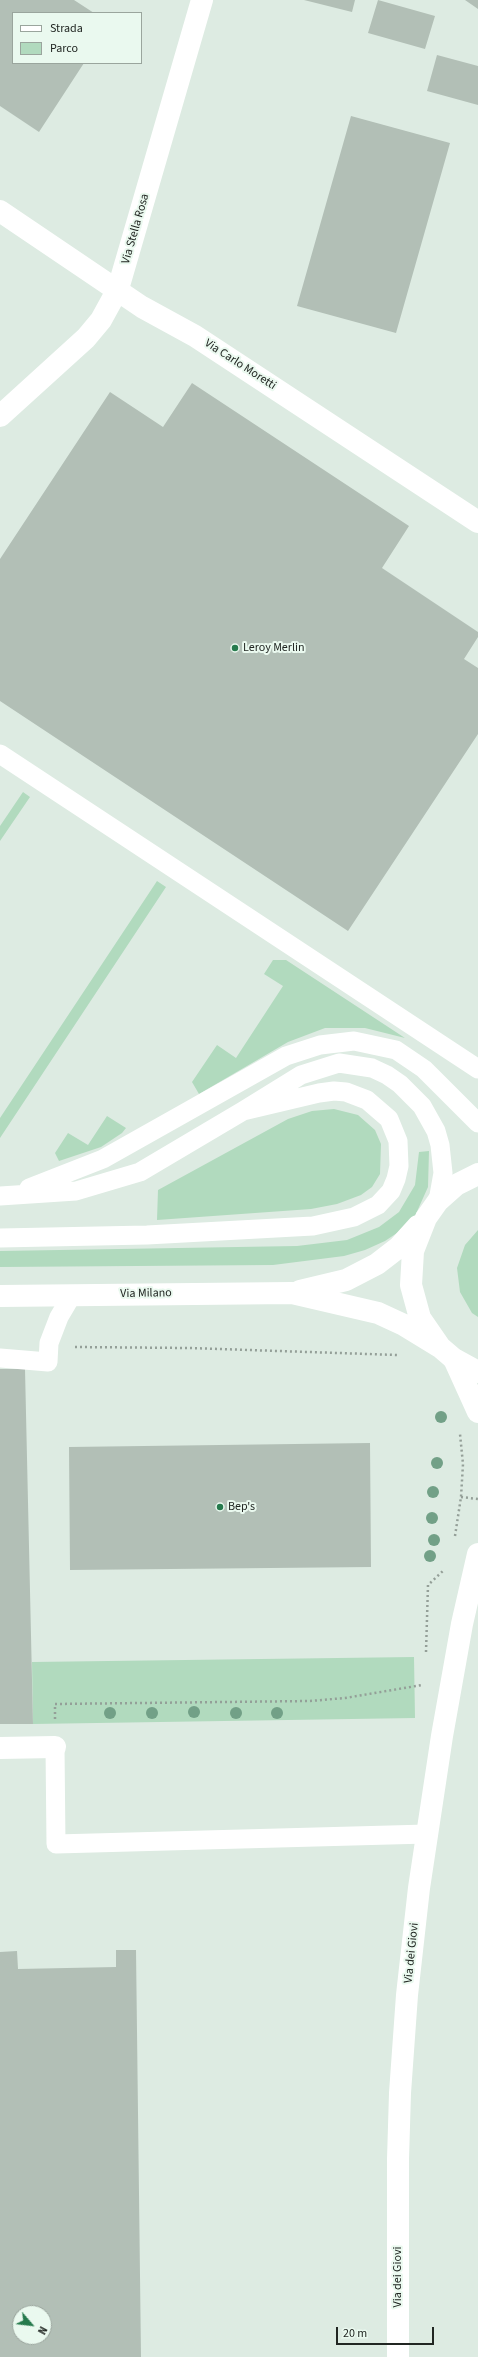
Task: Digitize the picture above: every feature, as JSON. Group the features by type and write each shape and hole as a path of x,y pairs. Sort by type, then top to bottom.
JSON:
{"street":[{"name":"Via Stella Rosa","path":"0,416 86,338 100,320 118,289 202,0"},
{"name":"Via Carlo Moretti","path":"0,211 118,289 142,307 195,336 478,522"},
{"name":"Via Milano","path":"0,1296 292,1292 346,1280 377,1264 399,1247 456,1185 478,1174"},
{"path":"432,1210 413,1251 411,1285 420,1318 447,1353 478,1412"},
{"name":"Via Milano","path":"292,1292 378,1313 404,1325 478,1372"},
{"name":"Via dei Giovi","path":"398,2357 400,2093 407,1995 426,1834 462,1624 478,1554"},
{"path":"0,1748 55,1747"}],"lane":[{"path":"0,754 478,1069"},
{"path":"4,1196 103,1159 286,1056 320,1045 354,1041 396,1050 424,1069 478,1123"},
{"path":"4,1196 76,1191 140,1172 301,1075 320,1067 339,1063 372,1068 400,1084 422,1106 436,1131 440,1145 442,1173 432,1210"},
{"path":"0,1238 147,1235 313,1226 354,1218 378,1205 390,1191 396,1179 399,1166 398,1140 389,1119 367,1100 346,1092 334,1091 243,1111"},
{"path":"0,1358 48,1362 49,1343 59,1317 72,1294"},
{"path":"55,1747 56,1844 426,1834"}],"path":[{"path":"49,1343 69,1347 189,1348 397,1355 404,1358"},
{"path":"455,1537 461,1497 463,1464 462,1441 459,1430"},
{"path":"461,1497 478,1499"},
{"path":"426,1656 428,1585 449,1566"},
{"path":"55,1747 55,1704 310,1701 345,1698 414,1688 421,1686 424,1682"}],"green space":[{"path":"23,792 30,797 0,841 0,826"},
{"path":"157,881 166,887 0,1138 0,1118"},
{"path":"273,960 286,960 405,1038 365,1028 325,1028 288,1042 199,1094 192,1082 217,1045 236,1058 283,986 264,974"},
{"path":"334,1109 358,1115 375,1130 381,1144 380,1174 372,1187 361,1195 337,1204 311,1209 157,1220 158,1190 288,1119 312,1111"},
{"path":"107,1116 126,1128 122,1133 101,1147 59,1161 55,1153 68,1133 88,1145"},
{"path":"429,1151 428,1187 415,1216 397,1233 385,1241 365,1250 344,1256 273,1265 0,1267 0,1251 297,1246 347,1240 379,1227 399,1212 415,1185 419,1152"},
{"path":"478,1230 478,1317 472,1313 460,1292 457,1268 465,1245"},
{"path":"414,1657 415,1718 33,1724 32,1662"}],"building":[{"path":"0,0 74,0 92,12 12,12 12,64 83,64 39,132 0,106"},
{"path":"304,0 355,0 352,12"},
{"path":"378,0 435,16 425,49 368,33"},
{"path":"465,0 478,0 478,9"},
{"path":"437,55 478,66 478,105 427,91"},
{"path":"351,116 450,143 396,333 297,306"},
{"name":"Leroy Merlin","path":"192,383 409,526 382,568 478,632 478,637 464,659 478,668 478,734 348,931 0,701 0,559 110,392 163,427"},
{"path":"0,1369 25,1369 33,1724 0,1724"},
{"name":"Bep's","path":"370,1443 371,1567 70,1570 69,1447"},
{"path":"116,1950 136,1950 141,2357 0,2357 0,1952 17,1951 18,1969 116,1967"}],"place":[{"name":"Leroy Merlin","path":"235,648"},
{"name":"Bep's","path":"220,1507"}]}
